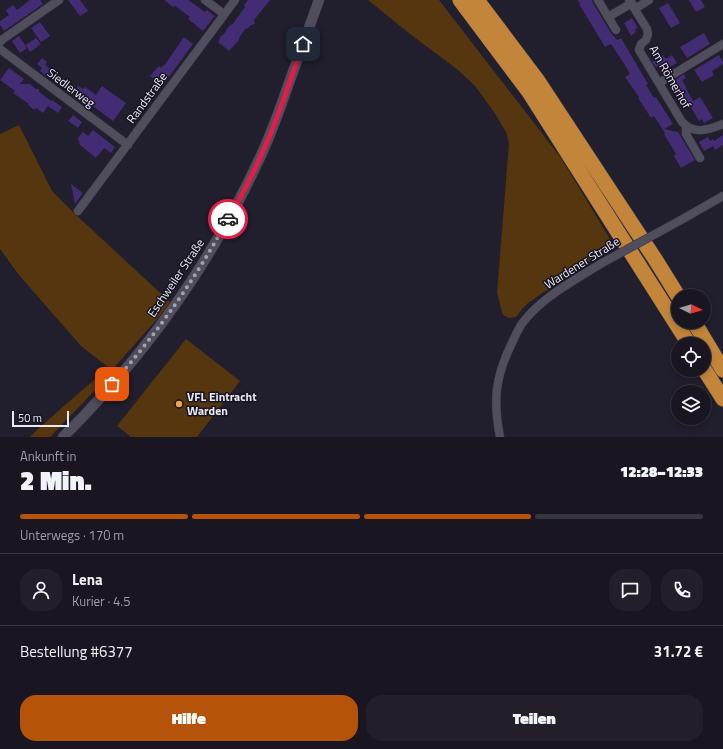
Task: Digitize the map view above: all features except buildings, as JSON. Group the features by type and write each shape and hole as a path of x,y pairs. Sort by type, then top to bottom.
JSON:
{"highway":[{"path":"460,0 529,92 684,337"},
{"path":"477,0 538,81 656,259 674,289"},
{"path":"698,329 723,370"},
{"path":"709,377 723,399"}],"street":[{"path":"0,42 59,0"},
{"path":"205,0 224,14"},
{"name":"Randstraße","path":"78,211 235,0"},
{"name":"Eschweiler Straße","path":"63,437 122,373 162,324 216,242 249,182 264,150 282,104 318,0"},
{"path":"598,0 616,30"},
{"path":"608,17 632,4 649,0"},
{"name":"Am Römerhof","path":"632,4 647,29 648,34 639,50 682,122 686,126 695,130 703,131 723,124"},
{"path":"659,83 723,44"},
{"name":"Siedlerweg","path":"0,49 128,145"},
{"name":"Am Römerhof","path":"686,126 686,134 700,158"},
{"name":"Wardener Straße","path":"500,437 496,396 497,385 504,359 524,321 536,308 554,293 602,263 723,196"}],"shaded area":[{"path":"368,0 439,0 561,158 613,244 528,303 516,317 509,318 503,315 497,293 509,143 506,132 494,112 475,86 458,70"},
{"path":"19,125 52,191 170,302 158,318 112,370 81,346 19,275 0,249 0,134"},
{"name":"VFL Eintracht Warden","path":"186,339 240,381 197,437 131,437 117,426"},
{"path":"102,373 107,378 50,437 30,437 40,427"}],"way so far":[{"path":"112,384 162,324 179,300 216,242 228,219"}],"place":[{"name":"VFL Eintracht Warden","path":"179,404"}],"route":[{"path":"228,219 249,182 264,150 303,44"}]}
